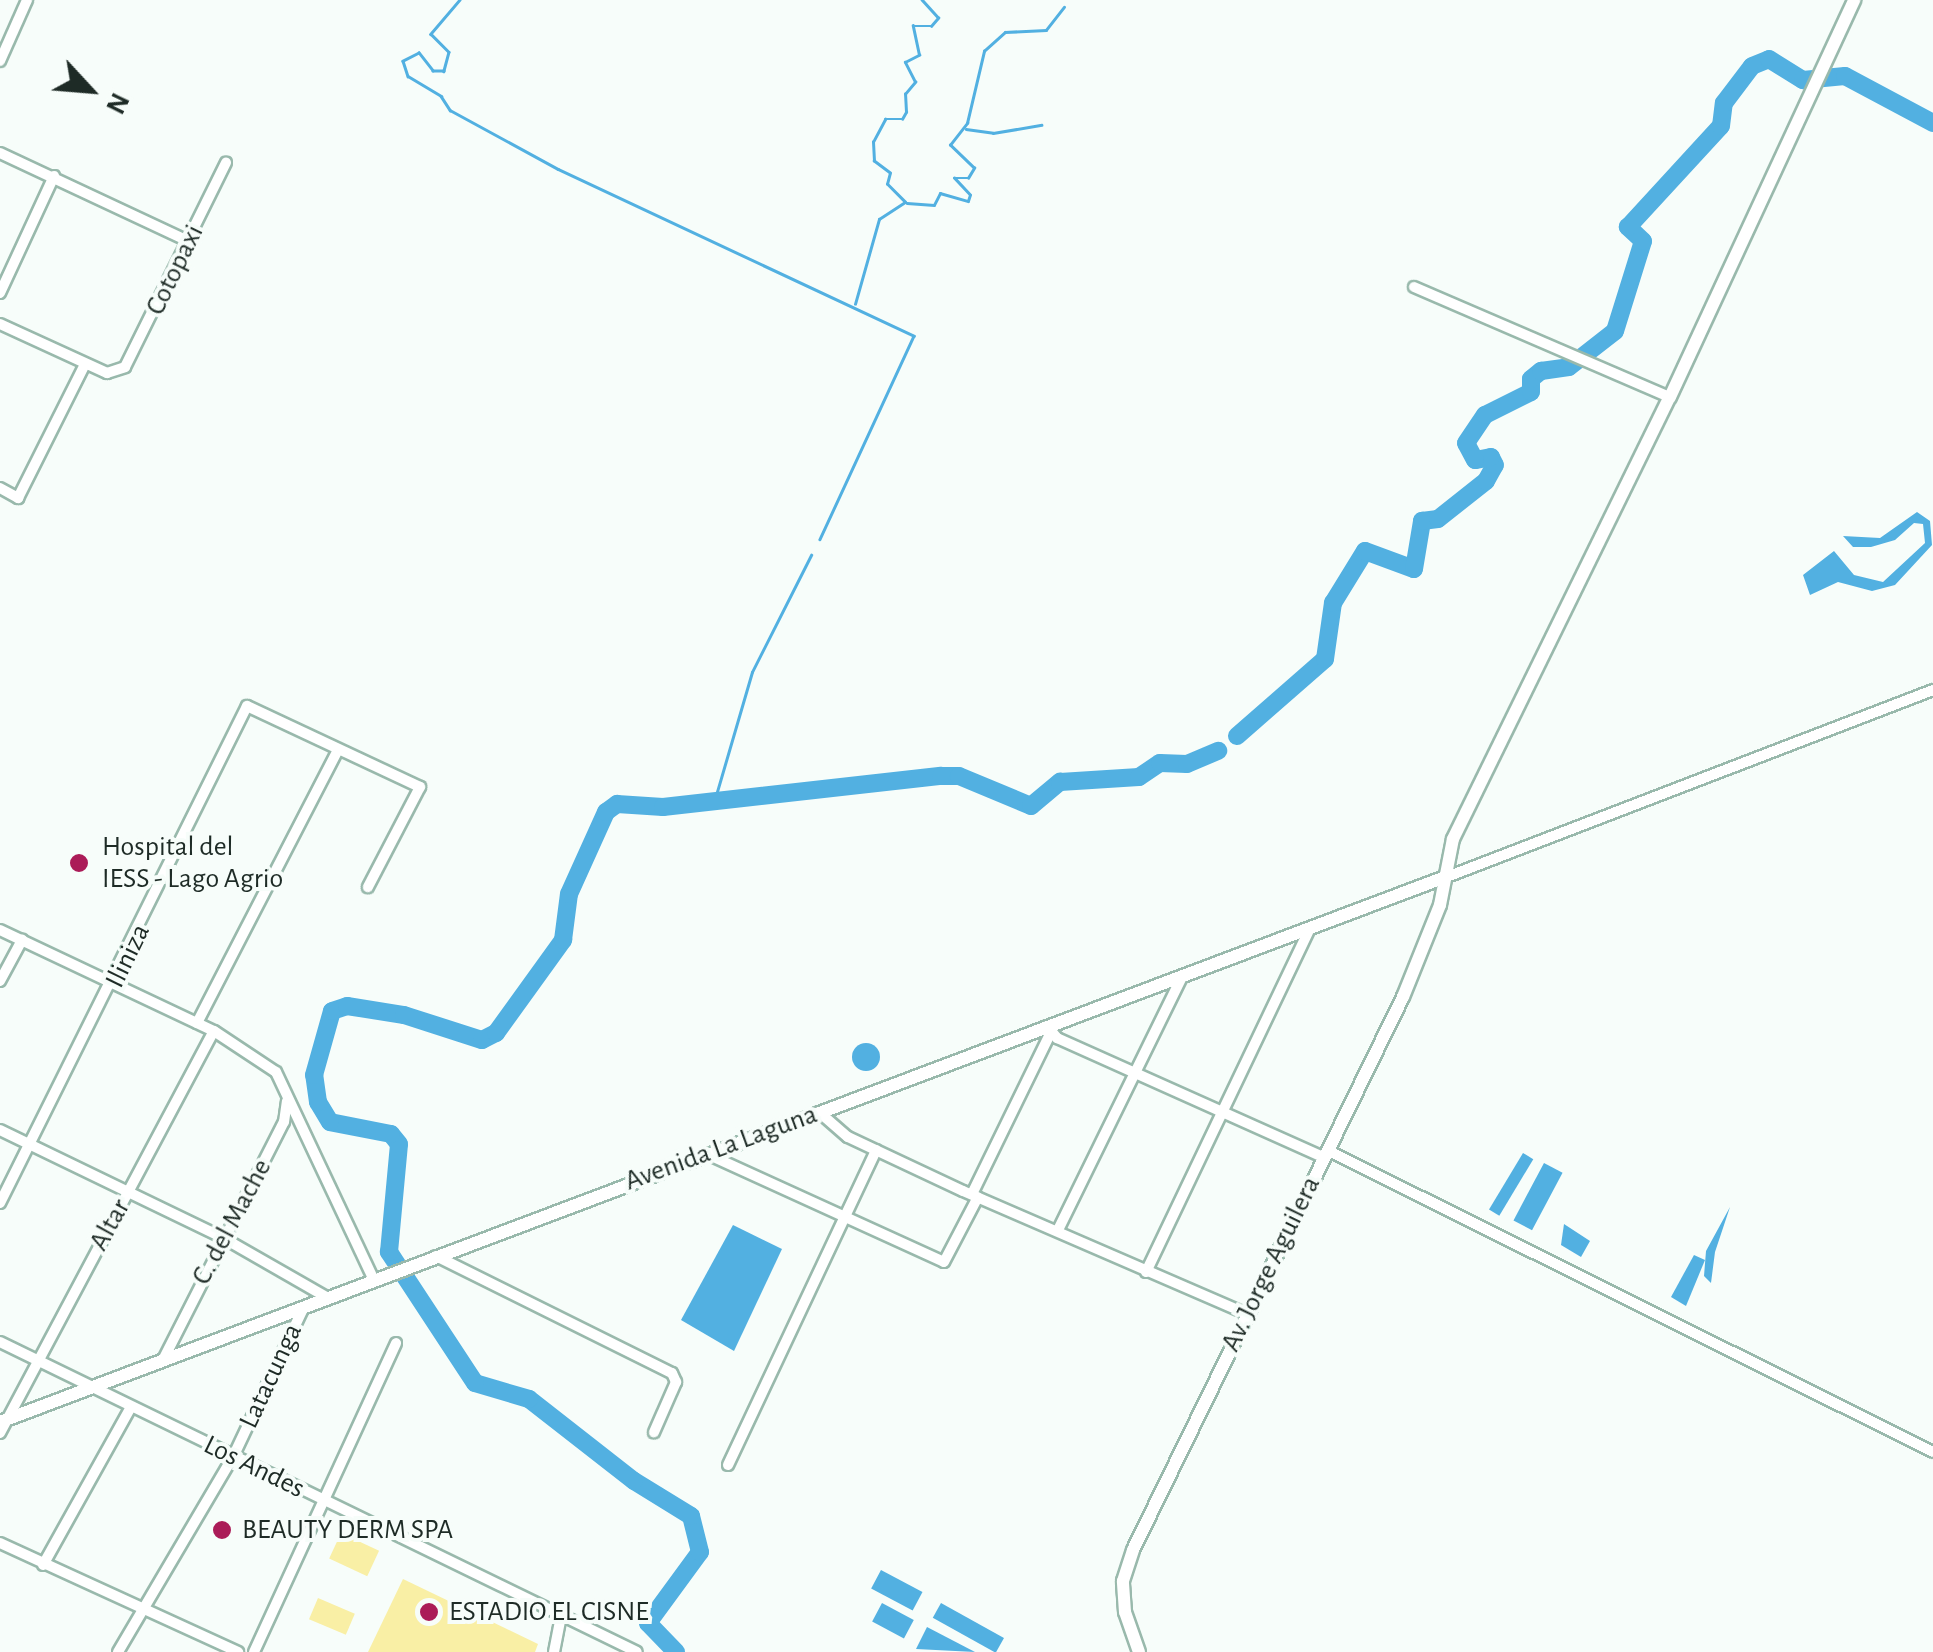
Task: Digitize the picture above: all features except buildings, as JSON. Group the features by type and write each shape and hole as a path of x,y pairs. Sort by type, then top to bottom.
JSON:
{"street":[{"path":"1,59 27,0"},
{"name":"Av. Jorge Aguilera","path":"1139,1652 1125,1612 1123,1581 1247,1314 1403,997 1440,904 1453,839 1670,397 1854,0"},
{"path":"0,153 190,242"},
{"name":"Cotopaxi","path":"85,364 118,372 132,358 226,163"},
{"path":"0,293 54,176"},
{"path":"1414,287 1670,397"},
{"path":"0,324 85,364 18,498 0,488"},
{"path":"1443,878 1933,690"},
{"name":"Iliniza","path":"0,1203 115,982 247,706 337,752"},
{"path":"196,1023 337,752 420,787 368,887"},
{"name":"Avenida La Laguna","path":"2,1425 436,1255 1049,1030 1443,878"},
{"path":"1146,1272 1310,928"},
{"path":"0,930 115,982 255,1055 280,1082 380,1277"},
{"path":"0,981 22,940"},
{"path":"1058,1230 1182,979"},
{"path":"706,1154 944,1262 1049,1030 1325,1153 1933,1452"},
{"name":"Altar","path":"2,1425 214,1031"},
{"name":"C. del Mache","path":"164,1360 284,1122 288,1100"},
{"path":"819,1112 876,1150 1247,1314"},
{"path":"0,1130 130,1190 328,1298"},
{"path":"728,1465 876,1150"},
{"path":"436,1255 672,1373 676,1382 654,1432"},
{"name":"Latacunga","path":"118,1652 233,1457 303,1308"},
{"name":"Los Andes","path":"0,1342 560,1620 638,1652"},
{"path":"254,1652 328,1502 396,1344"},
{"path":"43,1565 130,1407"},
{"path":"0,1543 238,1652"},
{"path":"554,1652 560,1620"}],"shaded area":[{"path":"341,1533 379,1551 367,1576 329,1558"},
{"name":"ESTADIO EL CISNE","path":"403,1579 538,1644 535,1652 368,1652"},
{"path":"318,1598 355,1614 346,1635 309,1619"}],"water":[{"path":"1917,512 1930,521 1932,545 1895,585 1872,591 1838,582 1810,595 1803,575 1834,551 1854,575 1883,582 1925,543 1923,524 1914,523 1895,540 1871,547 1853,547 1843,536 1880,538"},
{"path":"866,1043 876,1047 880,1057 876,1067 866,1071 856,1067 852,1057 856,1047"},
{"path":"1523,1153 1533,1159 1499,1216 1489,1210"},
{"path":"1544,1163 1563,1173 1532,1230 1513,1220"},
{"path":"1730,1207 1715,1252 1711,1283 1704,1276 1706,1251"},
{"path":"1564,1224 1590,1241 1581,1257 1561,1245"},
{"path":"733,1225 782,1249 734,1351 681,1320"},
{"path":"1694,1255 1705,1260 1686,1306 1671,1297"},
{"path":"881,1570 922,1592 913,1611 871,1589"},
{"path":"882,1603 914,1620 904,1638 872,1622"},
{"path":"941,1603 1004,1638 994,1652 933,1618"},
{"path":"927,1627 975,1652 916,1649"}],"waterway":[{"path":"460,0 431,34 449,52 444,71 433,71 419,53 403,61 408,76 441,96 450,110 558,169 914,336 820,539"},
{"path":"855,304 879,219 905,202 887,184 890,173 874,161 873,142 885,119 902,119 906,112 905,94 915,82 905,62 919,55 913,26 931,26 938,18 922,0"},
{"path":"907,203 934,205 940,193 968,201 970,195 954,178 968,178 974,168 950,145 967,123 984,51 1005,32 1046,30 1064,7"},
{"path":"1237,736 1325,659 1333,603 1365,551 1414,569 1422,521 1438,519 1486,481 1495,465 1491,457 1475,460 1466,443 1485,415 1531,392 1531,379 1541,371 1569,367 1615,331 1643,241 1628,227 1721,126 1724,103 1752,66 1769,59 1803,80 1845,76 1933,123"},
{"path":"966,129 993,133 1041,125"},
{"path":"714,802 752,672 811,555"},
{"path":"676,1652 648,1623 700,1552 691,1516 634,1481 529,1399 475,1383 389,1252 399,1144 391,1134 330,1122 318,1102 314,1075 332,1011 347,1006 404,1015 482,1040 496,1033 563,940 569,894 606,812 617,804 663,807 959,776 1031,806 1060,782 1139,777 1160,763 1187,764 1218,751"}],"place":[{"name":"Hospital del IESS - Lago Agrio","path":"79,863"},
{"name":"BEAUTY DERM SPA","path":"222,1530"},
{"name":"ESTADIO EL CISNE","path":"429,1612"}]}
